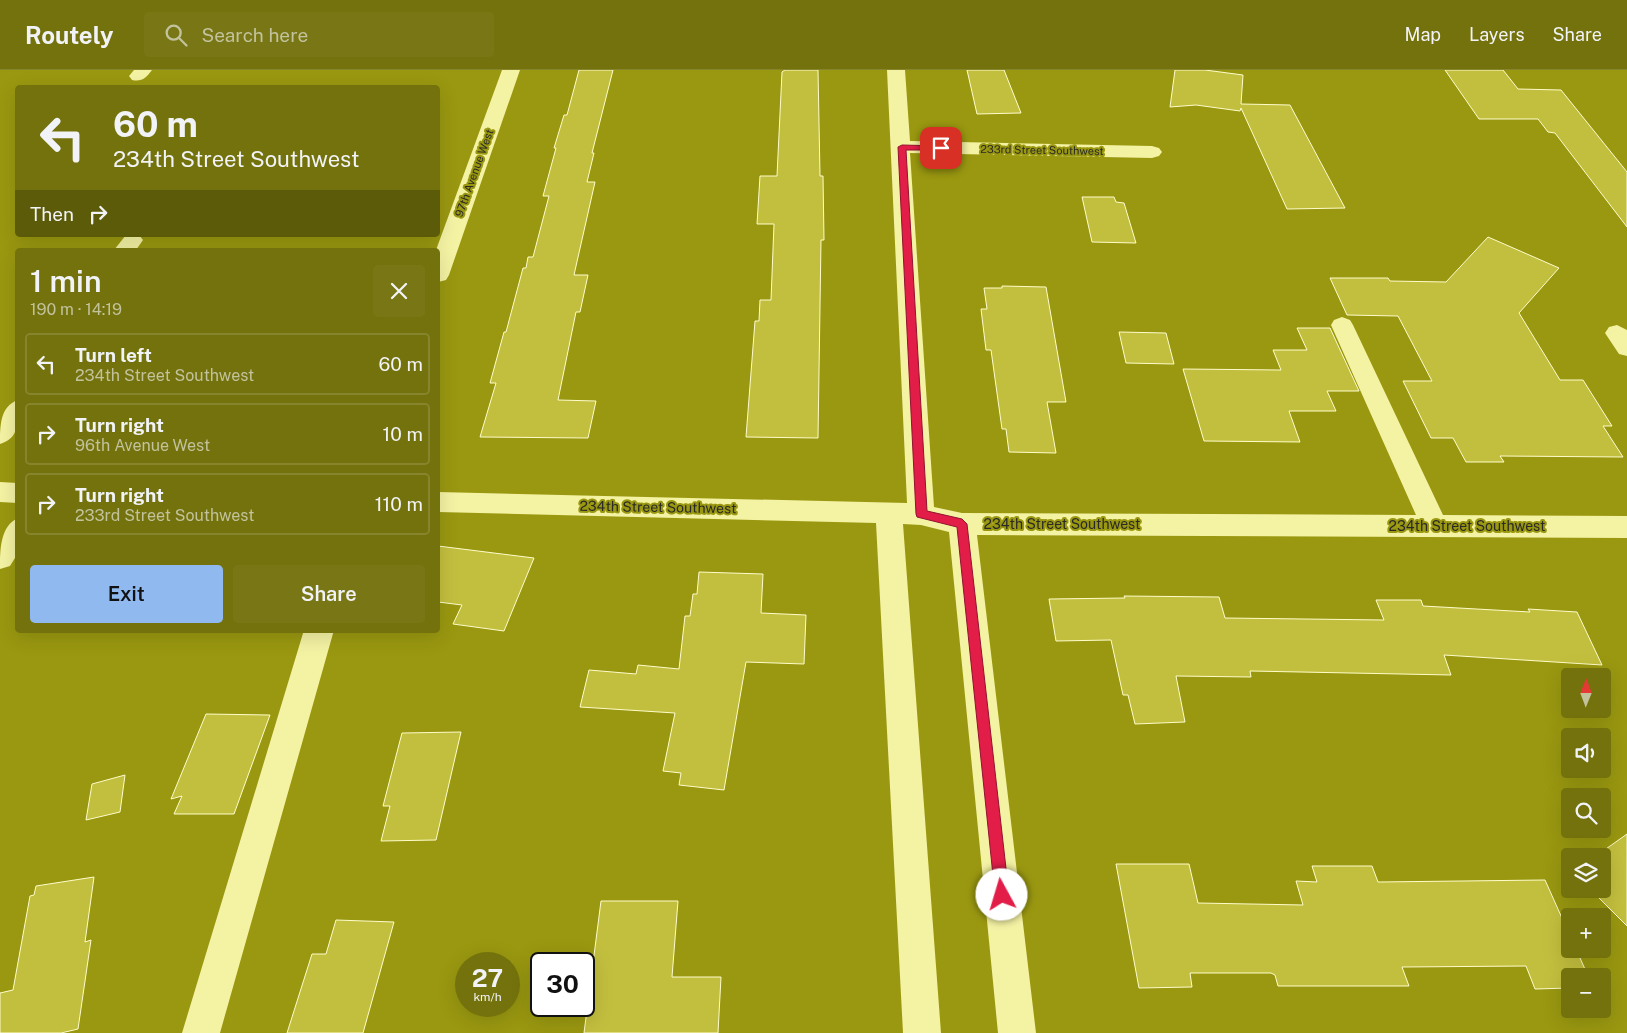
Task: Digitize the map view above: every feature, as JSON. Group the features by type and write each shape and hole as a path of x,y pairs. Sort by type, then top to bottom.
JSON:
{"street":[{"name":"97th Avenue West","path":"440,269 511,70"},
{"path":"896,70 902,147 921,514"},
{"name":"233rd Street Southwest","path":"902,147 1152,152"},
{"path":"1342,325 1434,525"},
{"path":"0,435 15,413"},
{"path":"0,492 15,493"},
{"name":"234th Street Southwest","path":"440,502 921,514 962,524 1627,527"},
{"path":"889,513 922,1033"},
{"path":"962,524 1017,1033"},
{"path":"0,558 15,534"},
{"path":"201,1033 318,633"}],"building":[{"path":"579,70 613,70 592,153 594,153 587,182 595,182 574,275 588,275 580,312 576,312 558,400 596,401 588,438 480,437 496,383 490,383 523,268 526,268 528,257 533,257 549,196 543,196 556,148 554,148 564,115 567,115"},
{"path":"785,70 818,70 820,176 823,176 824,240 821,240 818,438 746,437 755,321 759,321 760,300 771,300 774,224 757,224 760,176 777,176 782,72"},
{"path":"967,70 1004,70 1021,113 977,114"},
{"path":"1175,70 1205,70 1243,75 1241,104 1290,105 1345,208 1287,209 1241,108 1240,111 1196,105 1170,107"},
{"path":"1445,70 1503,70 1518,89 1561,90 1627,172 1627,227 1555,133 1548,132 1538,119 1479,119"},
{"path":"1082,197 1114,197 1116,202 1124,203 1136,243 1092,242"},
{"path":"1488,237 1559,268 1519,313 1560,380 1583,380 1612,426 1603,426 1623,457 1500,456 1504,462 1466,462 1453,438 1431,438 1403,381 1432,381 1398,316 1347,315 1330,278 1388,278 1390,281 1446,282"},
{"path":"1002,286 1046,287 1066,402 1047,402 1056,453 1009,452 1006,429 1002,429 991,350 986,350 981,309 987,309 984,288 1002,288"},
{"path":"1297,328 1330,328 1359,391 1327,391 1336,411 1289,411 1300,442 1204,441 1183,369 1281,370 1273,350 1307,350"},
{"path":"1119,332 1166,333 1174,364 1126,363"},
{"path":"440,546 534,558 504,631 453,624 462,605 440,602"},
{"path":"699,572 763,574 761,613 806,615 804,664 746,662 724,790 679,785 681,773 663,771 675,713 580,707 589,670 636,674 638,665 679,669 685,616 690,616 693,594 697,594"},
{"path":"1124,596 1219,597 1225,618 1384,620 1376,600 1421,600 1423,606 1530,612 1528,609 1577,612 1602,665 1444,655 1451,675 1250,671 1251,677 1176,676 1185,722 1135,724 1128,695 1123,695 1111,640 1056,641 1049,599 1125,598"},
{"path":"206,714 270,715 234,814 174,814 182,796 171,799"},
{"path":"461,732 436,840 381,841 390,806 383,806 402,733"},
{"path":"125,775 120,812 86,820 92,784"},
{"path":"1627,834 1627,926 1599,898 1611,898 1611,848 1607,848"},
{"path":"1116,864 1189,864 1198,903 1303,905 1296,881 1317,882 1312,866 1372,866 1378,882 1545,880 1561,916 1561,958 1580,958 1584,968 1561,968 1561,988 1535,989 1526,966 1402,967 1409,986 1278,986 1275,975 1271,973 1190,973 1192,987 1139,988"},
{"path":"94,877 85,942 91,940 78,1029 61,1033 0,1033 0,993 13,990 30,896 34,895 36,886"},
{"path":"601,901 678,901 672,977 721,977 718,1033 584,1033 586,1017 595,1017 594,952"},
{"path":"336,920 394,922 363,1033 287,1033 312,954 326,954"}],"route":[{"path":"941,148 902,147 921,514 962,524 1002,895"}]}
